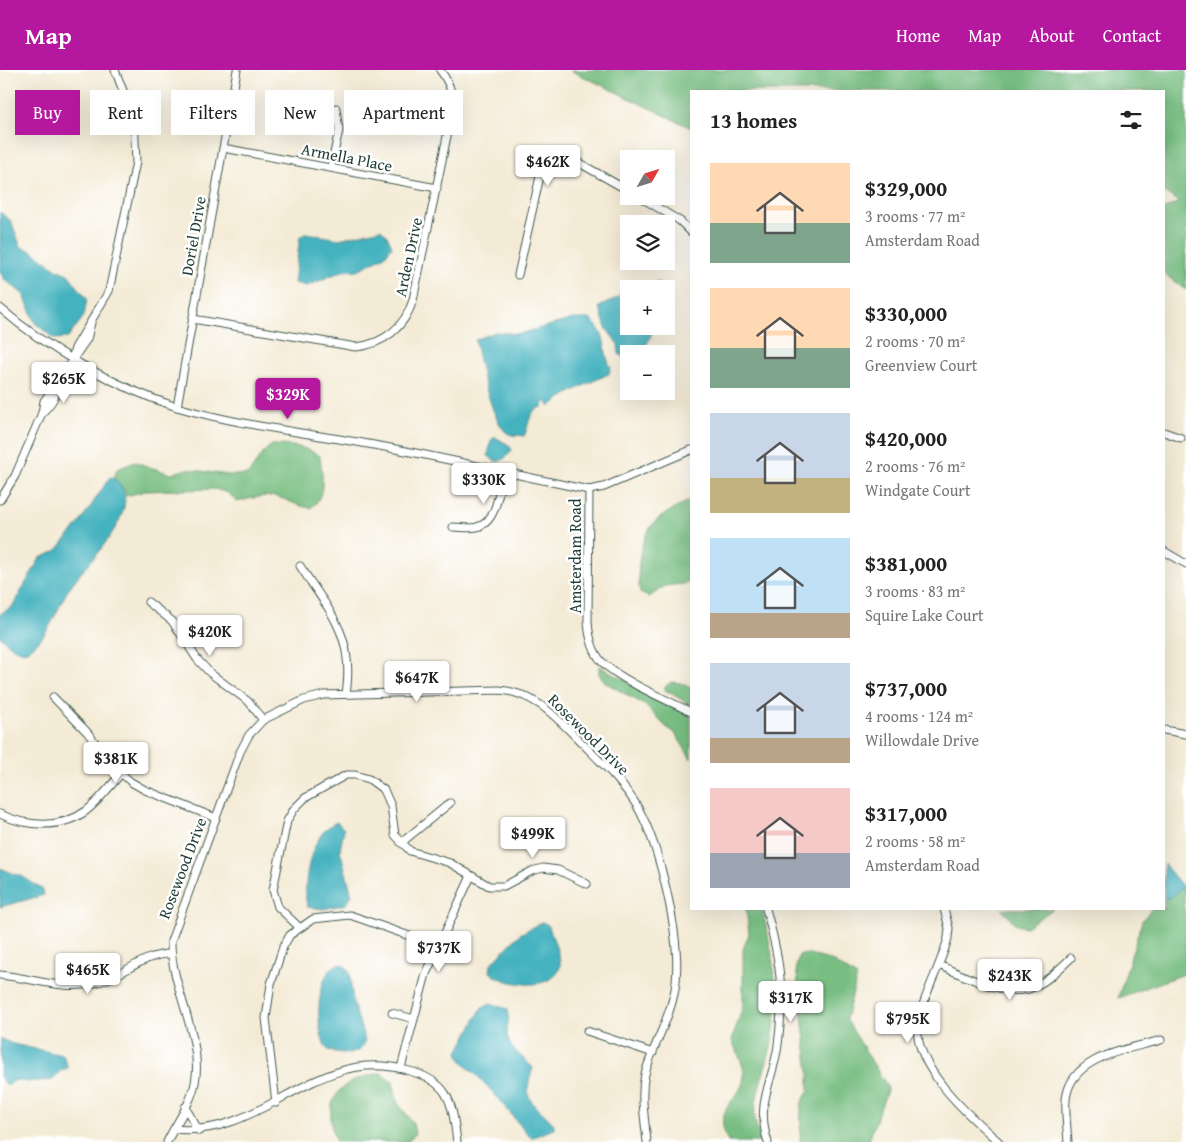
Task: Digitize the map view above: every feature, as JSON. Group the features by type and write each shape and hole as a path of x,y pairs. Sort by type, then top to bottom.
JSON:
{"street":[{"path":"0,500 15,476 42,413 44,401 72,359 75,348 109,291 137,152 134,119 115,70"},
{"name":"Doriel Drive","path":"177,407 237,70"},
{"name":"Arden Drive","path":"193,319 347,346 364,346 382,340 398,328 410,309 453,105 451,88 440,70"},
{"path":"331,167 339,130 336,108"},
{"name":"Armella Place","path":"223,148 436,188"},
{"path":"518,275 538,181 548,166 568,159 574,160 620,186"},
{"path":"653,205 680,221 690,231"},
{"name":"Amsterdam Road","path":"0,308 34,336 72,359 143,394 177,407 256,426 384,447 589,490 588,622 589,636 594,648 602,661 610,668 690,711"},
{"path":"1165,432 1181,438"},
{"path":"589,490 604,487 690,450"},
{"path":"453,527 474,528 488,521 493,514 503,471"},
{"path":"1165,552 1186,564"},
{"path":"300,566 340,627 348,658 346,694"},
{"path":"148,602 172,621 197,659 210,672 249,702 264,720"},
{"name":"Rosewood Drive","path":"167,1142 193,1090 196,1068 183,1001 170,954 172,934 244,744 253,730 264,720 304,700 324,695 510,690 534,699 543,706 610,770 630,795 646,825 676,938 678,961 675,989 669,1013 645,1075 643,1095 647,1142"},
{"path":"53,697 87,732 121,774 145,790 216,818"},
{"path":"1165,730 1186,734"},
{"path":"0,814 25,823 62,822 86,811 121,774"},
{"path":"298,927 278,907 273,890 287,822 294,809 305,798 346,775 354,774 369,779 387,794 395,835 410,851 447,862 489,886 498,887 510,884 532,871 548,868 587,884"},
{"path":"401,843 450,803"},
{"path":"401,1068 426,974 471,876"},
{"path":"766,910 781,966 782,985 778,1045 762,1110 763,1128 768,1142"},
{"path":"944,910 949,928 948,938 919,1018 918,1034 921,1050 950,1094 993,1140"},
{"path":"276,1103 271,1076 266,1018 267,1006 283,947 290,935 298,927 321,916 350,914 438,946"},
{"path":"0,975 48,984 77,986 100,982 156,955 170,954"},
{"path":"939,965 1001,988 1016,991 1030,989 1042,983 1071,958"},
{"path":"392,1013 414,1019"},
{"path":"587,1031 653,1053"},
{"path":"1068,1142 1066,1099 1070,1086 1081,1070 1099,1058 1161,1040"},
{"path":"174,1128 199,1130 263,1110 327,1074 344,1069 372,1065 401,1068 424,1074 442,1088 451,1103 457,1142"},
{"path":"185,1107 199,1130"}],"green space":[{"path":"570,70 1186,70 1186,290 1165,275 1165,209 1180,202 1165,193 1165,90 690,90 690,128"},
{"path":"272,445 297,447 309,450 320,456 321,491 316,503 311,508 272,496 257,497 237,502 228,493 215,489 145,491 126,496 125,491 114,478 117,469 135,462 171,474 187,469 228,475 247,475 264,451"},
{"path":"690,500 690,583 665,586 649,597 640,593 638,575 640,555 645,537 655,522 663,515"},
{"path":"599,666 690,715 690,757 675,733 665,726 645,705 606,683 599,674"},
{"path":"671,682 681,683 690,688 690,704 665,690 665,687"},
{"path":"1184,885 1186,973 1118,998 1142,921 1150,910 1165,910 1165,899 1172,897"},
{"path":"746,910 762,910 774,973 775,1021 771,1047 756,1102 756,1123 762,1142 728,1142 723,1119 725,1111 743,1083 744,1074 732,1040 743,1006 743,949 749,934"},
{"path":"1003,910 1052,910 1026,927 1016,925"},
{"path":"809,954 832,961 857,977 846,1019 888,1088 868,1142 800,1142 801,1104 809,1090 809,1073 796,967 799,955"},
{"path":"381,1073 393,1082 398,1103 413,1123 415,1134 409,1141 402,1142 336,1142 331,1114 337,1094 344,1086 354,1080"}],"water":[{"path":"0,212 11,221 21,247 32,251 58,270 68,274 87,299 84,316 68,338 54,339 35,323 24,295 4,279 0,272"},
{"path":"381,229 387,235 392,246 385,256 358,270 342,271 307,286 294,283 300,237 306,233 339,239"},
{"path":"620,295 620,335 650,335 646,345 620,345 620,355 618,344 606,328 599,307"},
{"path":"573,319 590,319 600,331 611,368 609,374 568,394 550,407 545,400 543,407 538,408 532,414 524,436 509,434 503,429 492,406 475,340 495,332 519,334"},
{"path":"495,437 509,445 512,450 501,461 495,461 488,455 491,440"},
{"path":"110,477 117,481 124,495 124,508 110,537 70,587 40,640 24,652 13,648 0,636 0,614 12,607 40,558 56,551 79,524"},
{"path":"337,822 344,829 340,850 352,895 346,904 324,909 307,907 306,884 310,859 321,836 328,827"},
{"path":"1165,865 1183,887 1172,897 1165,899"},
{"path":"0,868 25,878 43,890 44,895 0,907"},
{"path":"542,922 548,925 556,946 560,967 556,975 539,983 528,984 506,981 490,972 491,964 520,934"},
{"path":"341,964 347,968 350,974 353,1002 365,1041 360,1050 349,1054 329,1051 320,1032 319,1003 322,988 326,976 332,967"},
{"path":"491,1004 508,1009 507,1033 510,1044 533,1068 528,1088 529,1095 535,1105 554,1124 554,1129 531,1138 488,1087 461,1060 458,1052 482,1007"},
{"path":"1,1039 13,1044 63,1055 68,1068 61,1070 52,1080 27,1082 16,1080 6,1085 0,1076"}]}
